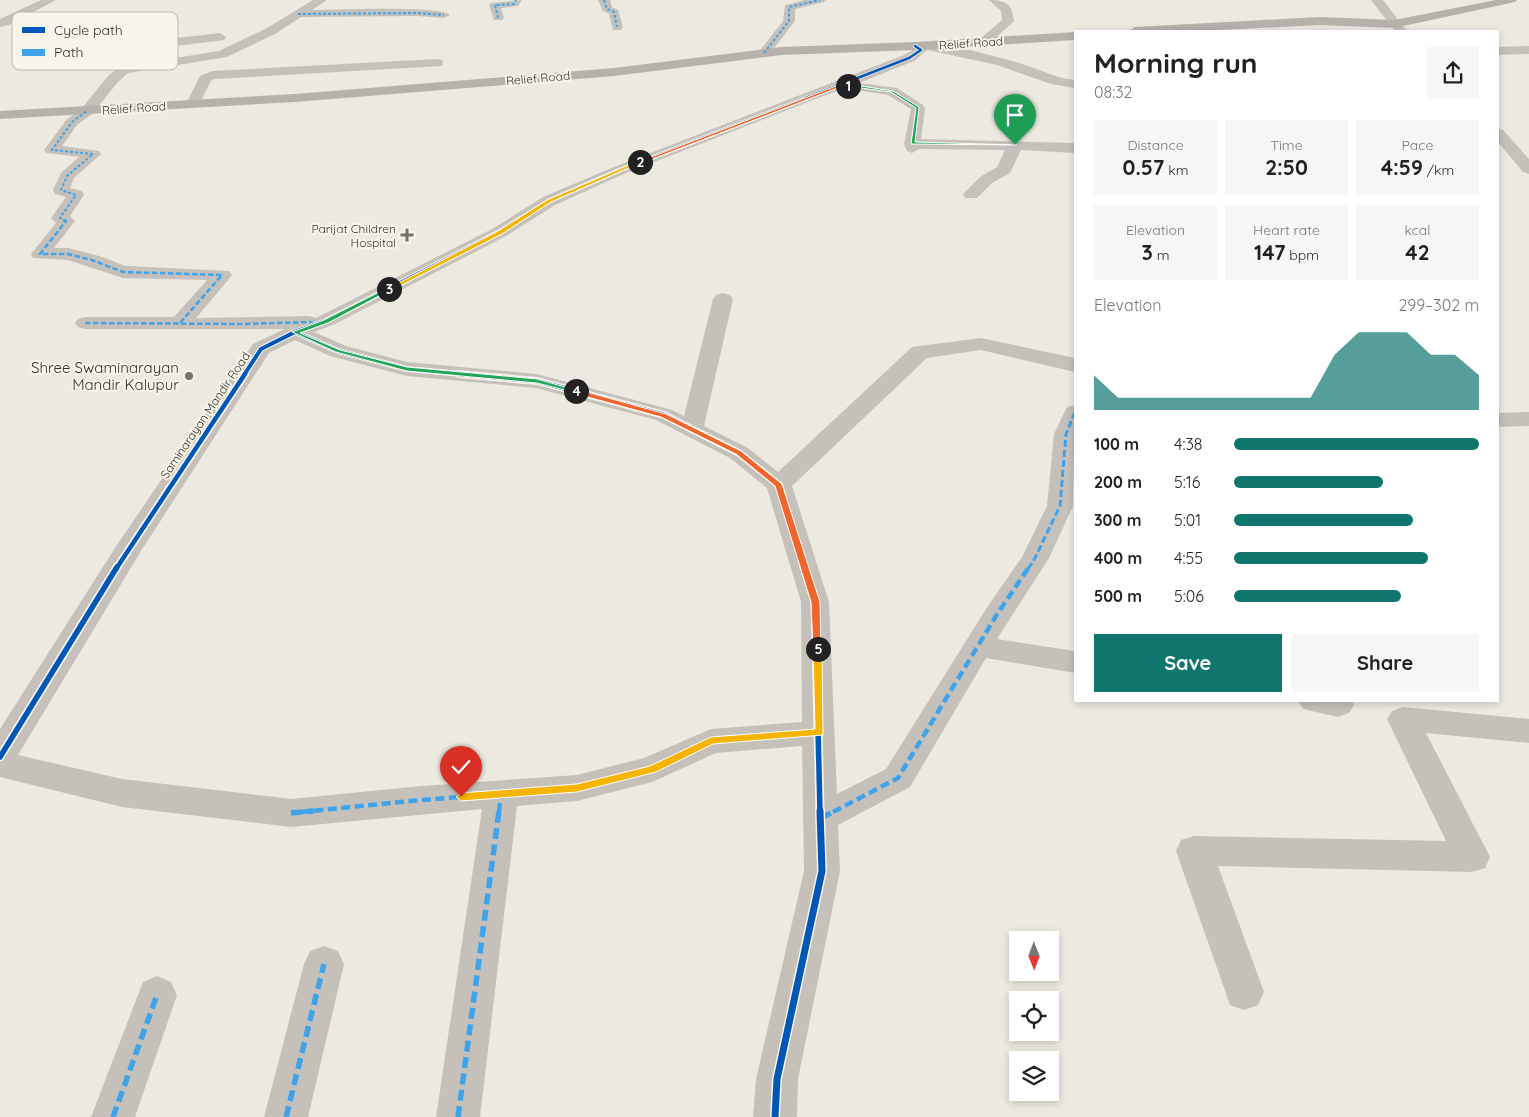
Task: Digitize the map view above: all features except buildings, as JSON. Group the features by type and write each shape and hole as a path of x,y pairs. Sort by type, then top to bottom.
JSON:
{"main road":[{"path":"1154,30 1320,21 1398,28 1511,0"},
{"name":"Relief Road","path":"0,115 295,98 605,73 781,51 920,46 1074,36"}],"street":[{"path":"25,12 50,0"},
{"path":"178,61 222,54 271,31 321,0"},
{"path":"498,18 496,5 514,4 516,0"},
{"path":"604,0 607,9 614,12 617,27"},
{"path":"764,53 789,21 788,7 820,0"},
{"path":"984,42 1008,21 1008,10 995,0"},
{"path":"1377,0 1398,28"},
{"path":"298,14 417,13 444,15"},
{"path":"0,22 12,19"},
{"path":"178,42 271,31"},
{"path":"920,46 980,57 1029,70 1061,84 1074,84"},
{"name":"Saminarayan Mandir Road","path":"0,757 126,551 261,349 295,332 326,321 500,232 549,201 620,170 908,58 922,50 920,46"},
{"path":"1499,50 1529,50"},
{"path":"204,57 212,75"},
{"path":"193,104 205,79 212,75 437,63"},
{"path":"124,70 113,79 87,110 72,122 52,150 93,154 67,176 61,190 76,195 60,218 66,221 40,254 68,254 92,260 124,272 222,275 180,323"},
{"path":"842,85 892,91 918,108 912,146 1015,145 1074,148"},
{"path":"1501,140 1529,168"},
{"path":"971,194 986,180 1004,170 1015,145"},
{"path":"692,429 723,299"},
{"path":"85,322 326,321"},
{"path":"295,332 338,351 407,369 537,381 664,415 739,453 779,485 815,602 822,871 777,1080 775,1117"},
{"path":"779,485 920,352 981,344 1074,365"},
{"path":"821,818 898,778 978,646 1035,558 1060,506 1066,434 1074,414"},
{"path":"1499,420 1529,419"},
{"path":"978,646 1074,662"},
{"path":"1244,992 1194,851 1472,857 1404,719 1529,731"},
{"path":"0,764 122,793 291,813 421,800 577,788 652,769 711,741 819,732"},
{"path":"458,1117 500,794"},
{"path":"286,1117 324,964"},
{"path":"113,1117 157,995"}],"marked path":[{"path":"498,18 495,5 514,4 516,0"},
{"path":"604,0 607,9 614,12 617,27"},
{"path":"764,53 789,21 789,7 820,0"},
{"path":"298,14 417,13 444,15"},
{"path":"87,111 72,122 52,150 93,154 67,176 61,190 76,195 60,218 66,221 40,254 68,254 92,260 123,272 222,275 180,323"},
{"path":"85,323 241,324 313,322"},
{"path":"821,818 898,778 996,616 1035,558 1060,506 1066,434 1074,414"},
{"path":"291,813 421,800 577,788 652,769 711,741 819,733"},
{"path":"458,1117 501,794"},
{"path":"286,1117 324,964"},
{"path":"113,1117 157,995"}],"cycle path":[{"path":"0,757 127,551 261,349 295,332 326,321 423,272 500,232 549,201 620,170 909,58 921,50 915,46"},
{"path":"295,332 338,351 407,369 537,381 664,415 739,453 779,485 815,602 822,871 777,1079 775,1117"}],"place":[{"name":"Parijat Children Hospital","path":"407,235"},
{"name":"Shree Swaminarayan Mandir Kalupur","path":"189,376"}],"route":[{"path":"461,797 577,788 652,769 711,741 819,732 818,646 815,602 779,485 739,453 664,415 537,381 407,369 338,351 295,332 326,321 462,252 500,232 549,201 620,170 842,85 892,91 918,108 912,144 1015,145"}]}
